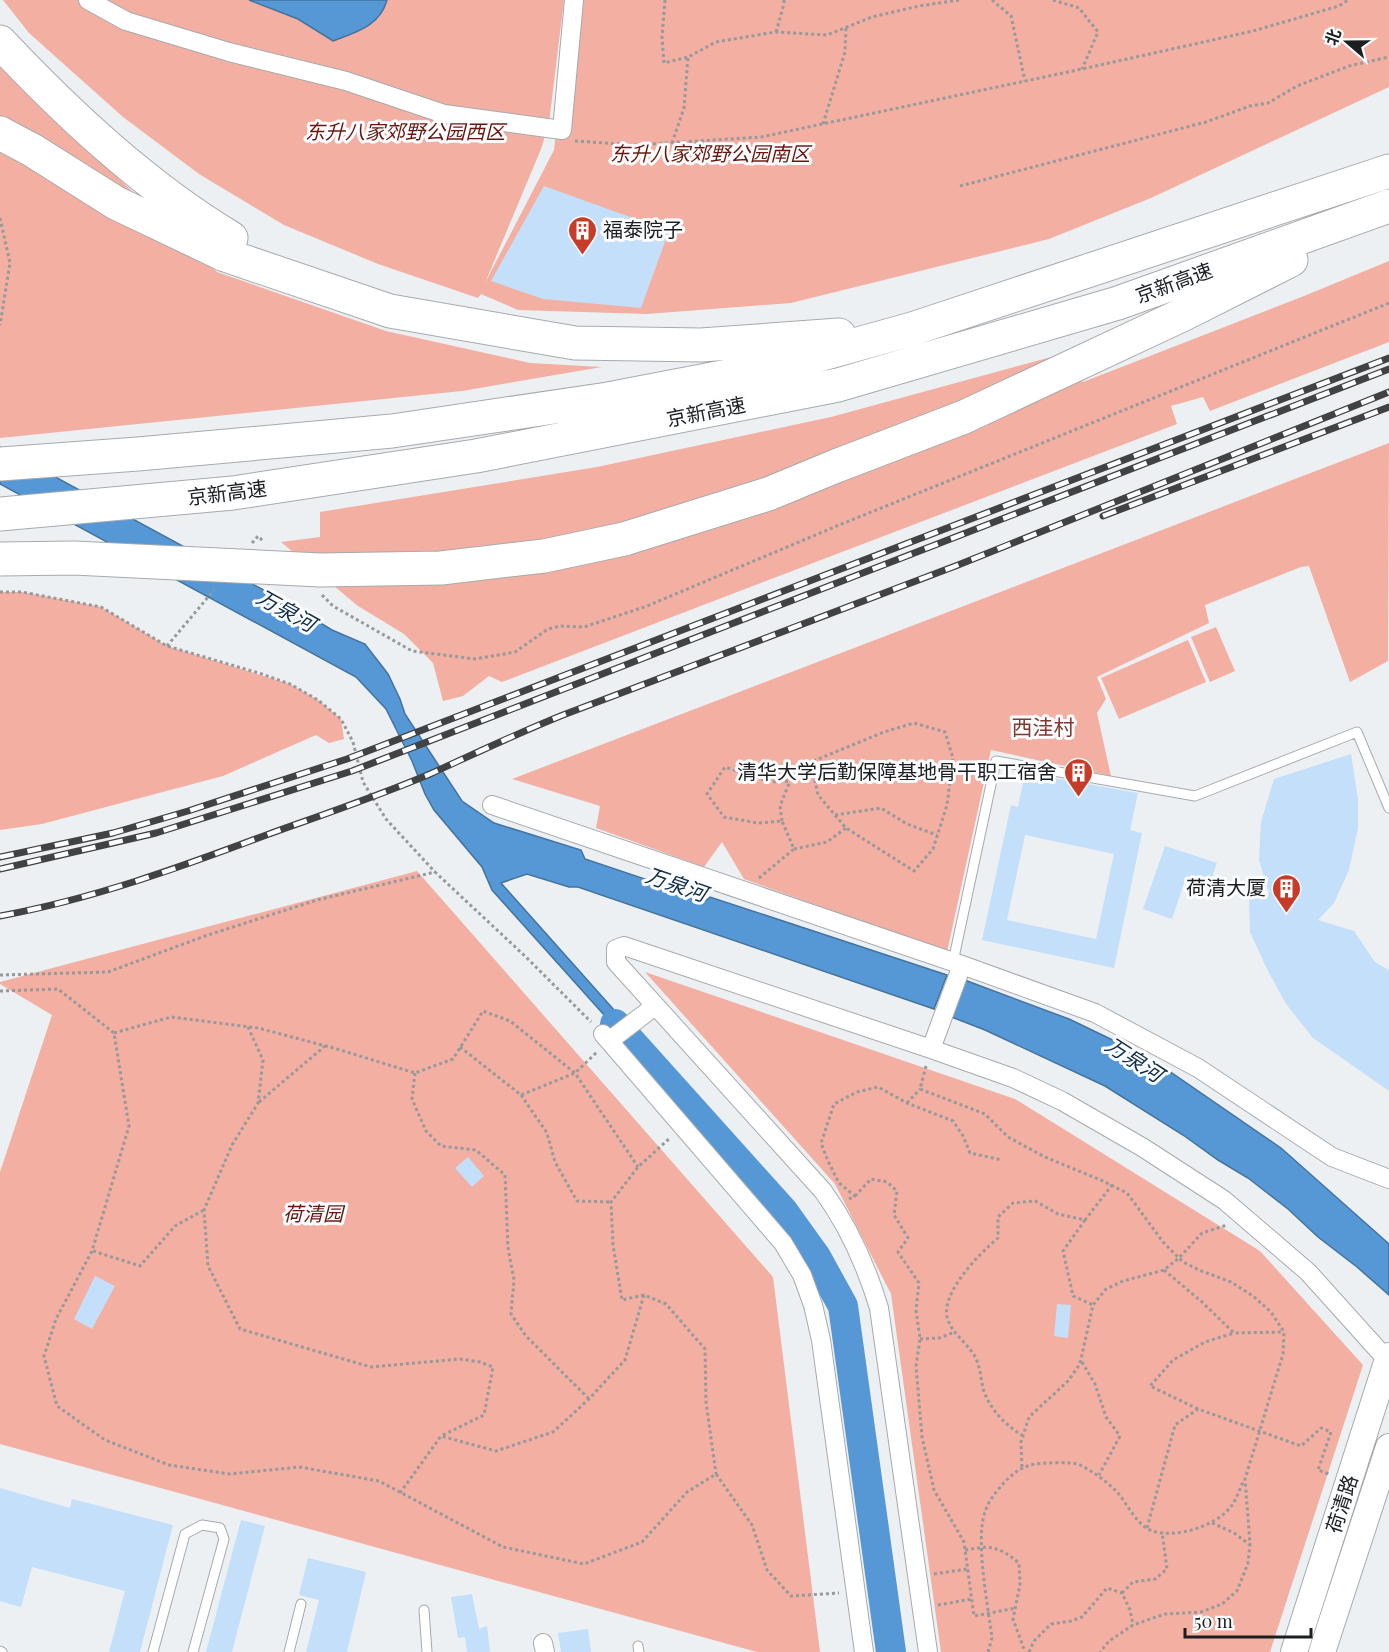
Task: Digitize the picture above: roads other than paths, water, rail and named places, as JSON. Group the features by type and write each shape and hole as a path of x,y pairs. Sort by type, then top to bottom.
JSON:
{"highway":[{"path":"0,42 53,95 166,195 200,219 305,282"},
{"path":"0,133 32,150 116,203 225,255 390,311 575,343 701,345 912,329"},
{"name":"京新高速","path":"0,464 392,431 608,399 775,367 912,329 1389,171"},
{"name":"京新高速","path":"0,514 233,493 476,456 838,385 1118,303 1389,206"},
{"path":"0,559 74,558 320,570 441,568 544,556 624,539 768,494 964,417 1184,314 1389,211"}],"main road":[{"name":"荷清路","path":"1294,1652 1389,1360"},
{"name":"荷清路","path":"1322,1652 1389,1447"}],"street":[{"path":"88,0 126,21 229,52 346,81 444,114 562,130 574,0"},
{"path":"492,805 957,963 1095,1013 1198,1068 1332,1157 1389,1179"},
{"path":"928,1652 879,1308 865,1266 841,1217 823,1191 616,962 616,949 624,946 931,1048 1013,1078 1062,1101 1142,1147 1224,1200 1308,1272 1389,1360"},
{"path":"931,1048 957,963"},
{"path":"655,1006 609,1037 783,1243 802,1275 813,1305 821,1340 864,1652"}],"lane":[{"path":"957,963 996,761 1195,796 1357,732 1389,808"},
{"path":"153,1652 185,1534 202,1525 220,1528 224,1539 193,1652"},
{"path":"289,1652 301,1605"},
{"path":"424,1610 427,1652"}],"water":[{"path":"249,0 387,0 384,9 373,22 333,41 298,19"},
{"name":"万泉河","path":"0,447 284,601 332,630 365,644 388,674 405,714 462,801 494,823 581,850 585,859 707,900 710,897 947,975 934,1009 578,887 569,887 527,874 501,883 647,1047 640,1055 492,890 482,867 434,810 386,709 356,677 0,484"},
{"name":"万泉河","path":"962,979 1069,1019 1150,1058 1281,1148 1389,1244 1389,1295 1318,1237 1288,1209 1248,1178 1183,1135 1105,1086 985,1030 949,1016"}],"waterway":[{"path":"615,1024 783,1211 816,1257 843,1306 891,1652"}],"railway":[{"path":"0,857 113,833 347,759 1389,358"},
{"path":"0,869 156,833 352,771 1389,369"},
{"path":"0,916 69,901 136,881 370,798 563,715 958,565 1389,392"},
{"path":"1103,516 1389,407"}],"place":[{"name":"福泰院子","path":"582,256"},
{"name":"清华大学后勤保障基地骨干职工宿舍","path":"1078,798"},
{"name":"荷清大厦","path":"1287,914"}],"district":[{"name":"西洼村","path":"1043,728"}],"park label":[{"name":"东升八家郊野公园西区","path":"405,132"},
{"name":"东升八家郊野公园南区","path":"710,154"},
{"name":"荷清园","path":"313,1214"}]}
